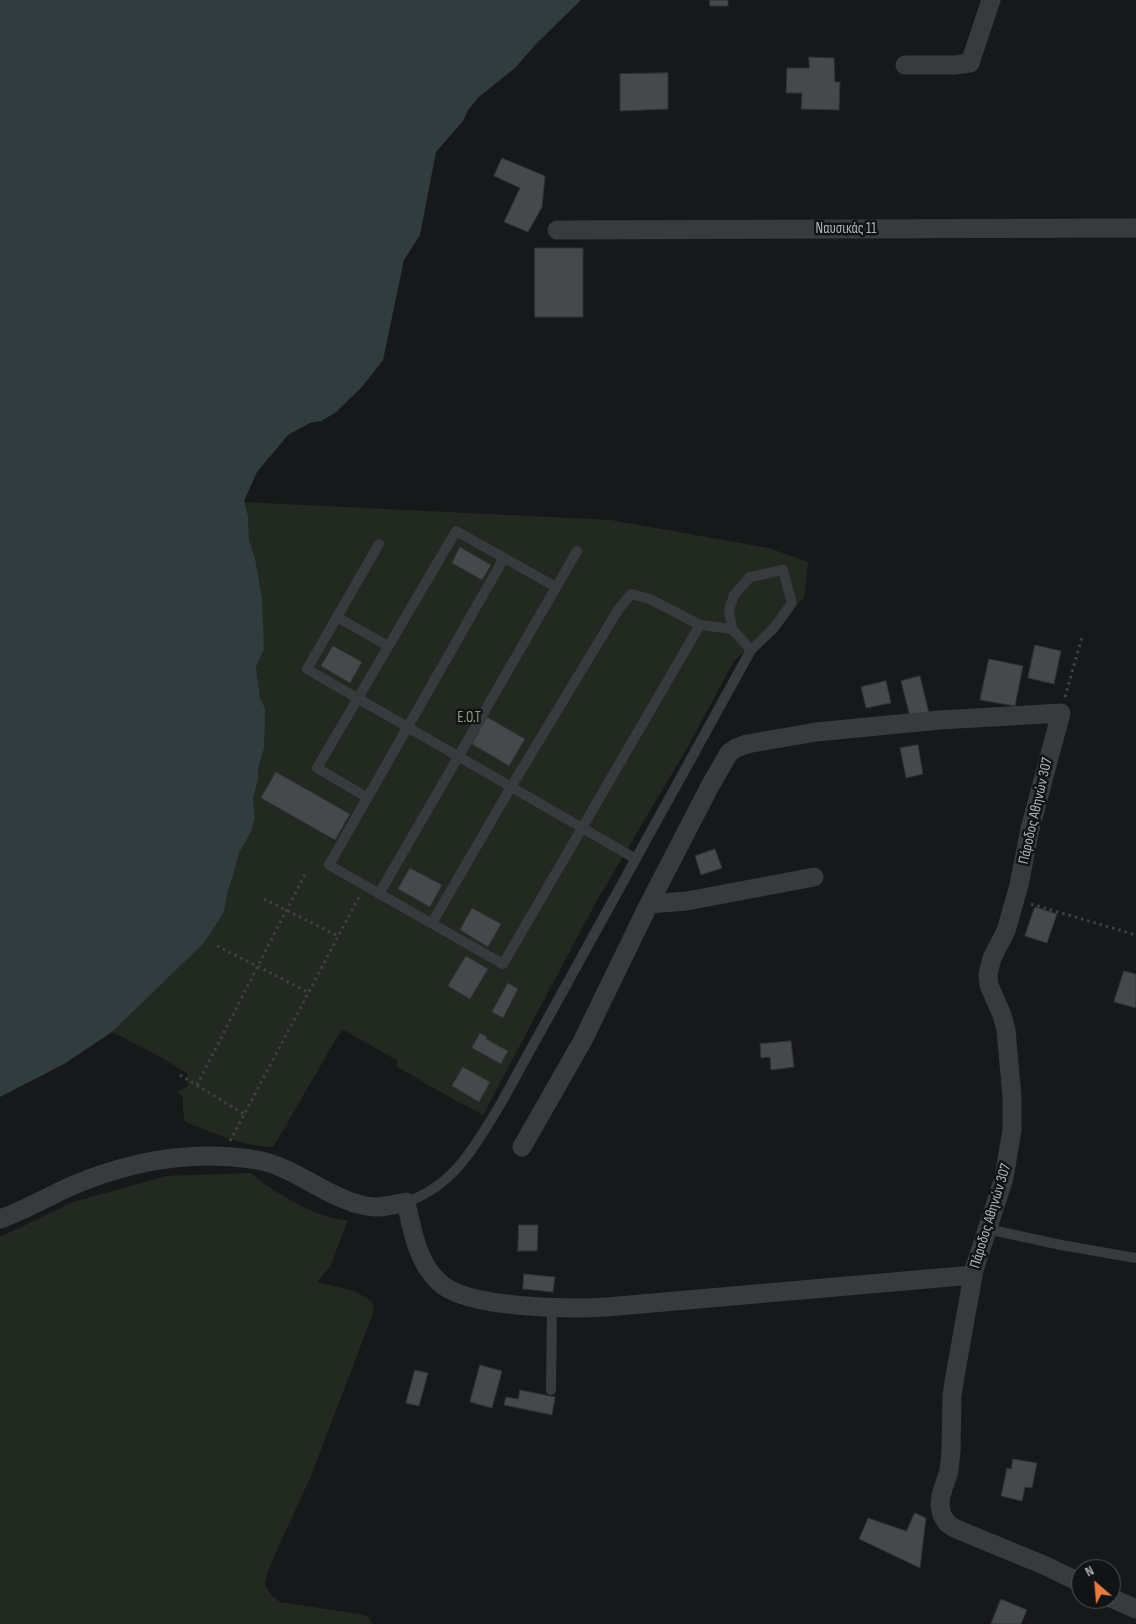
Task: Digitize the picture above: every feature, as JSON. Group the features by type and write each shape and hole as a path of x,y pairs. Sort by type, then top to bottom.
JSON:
{"street":[{"path":"905,65 954,65 970,62 991,0"},
{"name":"Ναυσικάς 11","path":"557,230 1136,228"},
{"path":"522,1147 583,1040 649,904 729,753 736,748 768,739 876,725 1061,713"},
{"name":"Πάροδος Αθηνών 307","path":"1061,713 1034,812 1015,899 1006,931 992,958 987,978 1005,1026 1013,1125 1004,1178 973,1275 952,1395 949,1471 941,1495 940,1506 942,1515 947,1523 954,1528 1071,1578"},
{"path":"649,904 687,901 814,878"},
{"path":"0,1219 70,1187 122,1168 152,1160 180,1156 220,1156 256,1160 279,1166 336,1195 363,1205 383,1207 406,1202 415,1238 422,1258 430,1272 442,1286 480,1300 552,1307 607,1307 973,1275"},
{"path":"1121,1602 1136,1609"}],"lane":[{"path":"368,798 317,768 456,531 556,587"},
{"path":"379,544 306,670 636,859"},
{"path":"379,894 577,551"},
{"path":"504,558 329,865 503,964 700,624"},
{"path":"406,1202 434,1189 455,1171 468,1156 500,1105 751,650 773,629 792,604 783,570 750,577 734,595 729,610 732,629 751,650"},
{"path":"432,923 511,787 618,610 632,594 650,599 700,624 732,629"},
{"path":"337,617 388,646"},
{"path":"987,1229 1060,1245 1136,1258"},
{"path":"551,1390 552,1307"}],"path":[{"path":"1061,713 1082,637"},
{"path":"197,1085 306,872"},
{"path":"220,1156 231,1139 365,886"},
{"path":"264,899 338,936"},
{"path":"1015,899 1136,935"},
{"path":"217,946 308,992"},
{"path":"180,1075 244,1114"}],"green space":[{"name":"E.O.T","path":"244,502 611,520 769,548 808,562 804,598 734,661 687,748 596,902 483,1115 396,1066 398,1061 342,1029 275,1144 272,1147 249,1144 185,1122 183,1097 177,1092 188,1086 187,1073 112,1032 204,943 224,912 228,890 239,853 251,832 255,817 253,799 258,780 258,769 264,749 265,708 260,698 256,667 264,649 255,558 249,540 248,515"},
{"path":"250,1173 283,1196 310,1210 336,1219 348,1220 330,1267 317,1282 354,1291 372,1301 374,1311 311,1476 268,1570 265,1585 271,1595 280,1602 365,1615 372,1624 0,1624 0,1237 73,1202 166,1176"}],"shaded area":[{"path":"0,0 581,0 536,44 515,68 480,96 468,110 463,121 436,152 420,235 404,260 383,360 361,388 335,413 321,421 310,423 288,435 257,472 244,501 248,515 249,540 255,558 262,598 264,649 256,667 260,698 265,708 264,749 258,769 258,780 253,799 255,817 251,832 239,853 228,890 224,912 204,943 112,1032 64,1064 0,1097"}],"building":[{"path":"710,0 728,0 728,6 710,6"},
{"path":"809,57 834,58 835,82 840,82 839,110 801,109 802,93 786,93 787,68 809,68"},
{"path":"668,73 668,109 620,111 620,74"},
{"path":"502,158 545,176 542,207 528,232 504,222 520,188 494,176"},
{"path":"535,248 583,248 583,317 535,317"},
{"path":"460,547 491,565 482,580 452,563"},
{"path":"1035,645 1061,651 1054,684 1028,678"},
{"path":"333,646 362,662 350,683 321,666"},
{"path":"989,659 1023,666 1015,706 980,700"},
{"path":"920,676 929,713 910,717 901,681"},
{"path":"886,681 891,703 866,708 861,687"},
{"path":"487,717 525,739 509,766 472,744"},
{"path":"918,745 923,774 906,778 900,748"},
{"path":"276,772 350,814 335,840 261,798"},
{"path":"715,849 722,868 701,875 695,856"},
{"path":"410,868 442,885 430,907 398,889"},
{"path":"1035,907 1057,914 1047,943 1025,936"},
{"path":"472,908 501,924 488,947 460,930"},
{"path":"466,956 488,969 470,999 448,986"},
{"path":"1124,971 1136,974 1136,1008 1114,1002"},
{"path":"508,983 518,989 503,1018 492,1012"},
{"path":"480,1033 487,1037 486,1039 508,1051 501,1064 472,1048"},
{"path":"791,1041 794,1067 771,1070 770,1057 761,1058 760,1044"},
{"path":"463,1067 490,1082 479,1102 452,1086"},
{"path":"519,1225 538,1225 537,1251 518,1251"},
{"path":"524,1274 555,1277 553,1292 523,1289"},
{"path":"480,1365 502,1371 492,1408 470,1402"},
{"path":"415,1370 428,1373 419,1406 406,1403"},
{"path":"520,1390 555,1397 552,1415 504,1405 506,1397 518,1399"},
{"path":"1013,1459 1037,1463 1032,1488 1025,1487 1022,1501 1001,1496 1007,1468 1011,1469"},
{"path":"915,1513 926,1518 920,1568 859,1539 868,1518 906,1531"},
{"path":"1001,1599 1027,1610 1021,1624 991,1624"}]}
